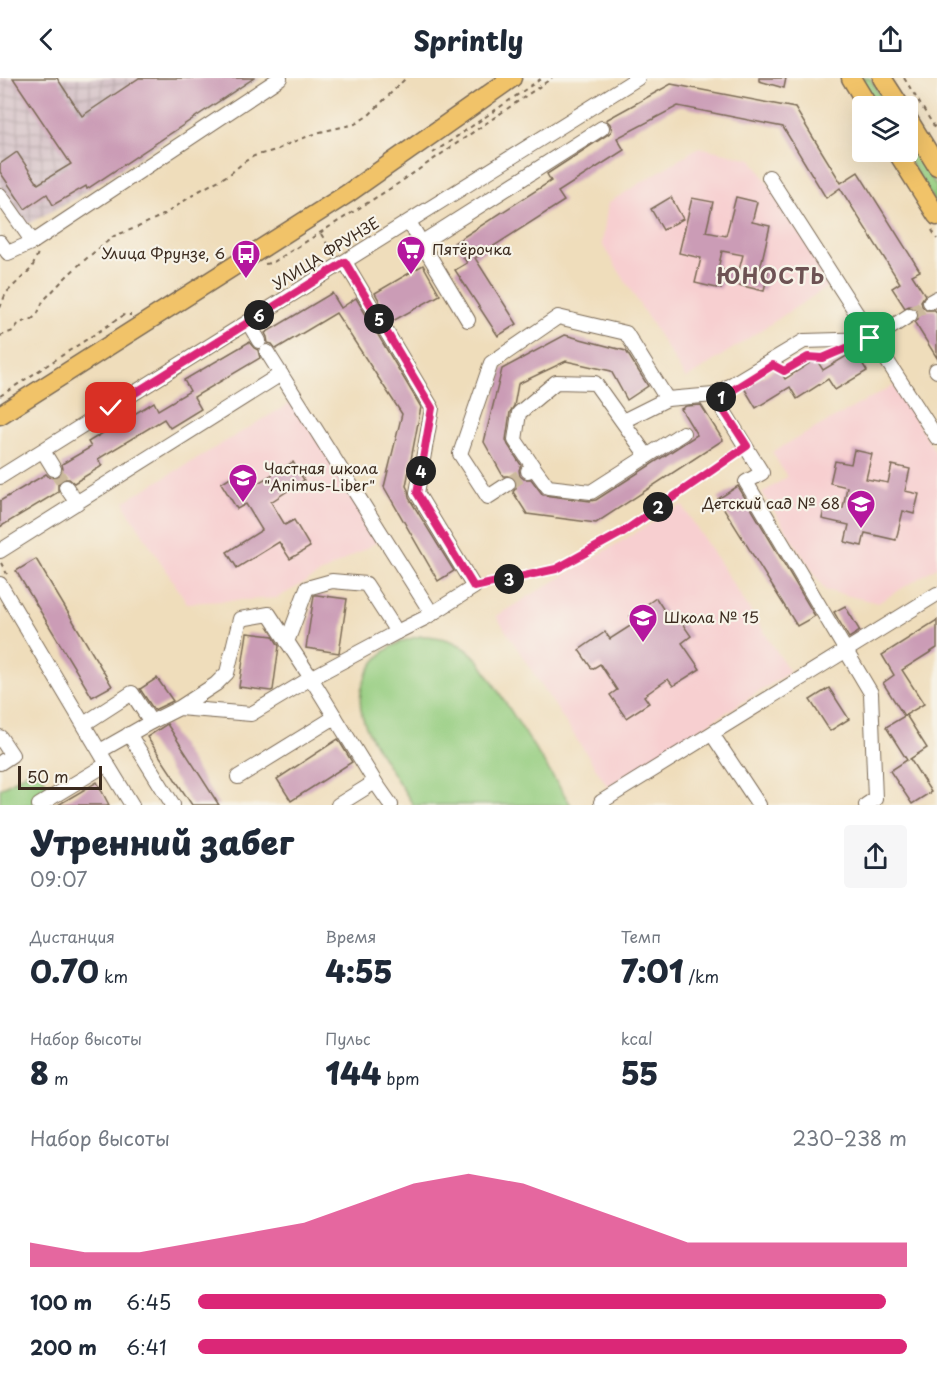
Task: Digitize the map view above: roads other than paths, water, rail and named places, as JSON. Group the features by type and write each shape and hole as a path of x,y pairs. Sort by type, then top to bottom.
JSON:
{"main road":[{"path":"0,416 347,194 512,78"},
{"path":"851,78 862,96"},
{"path":"882,78 894,96"},
{"path":"918,133 934,156"},
{"path":"903,162 937,216"}],"street":[{"path":"0,242 8,254 33,242 280,78"},
{"name":"УЛИЦА ФРУНЗЕ","path":"0,477 638,78"},
{"path":"576,117 588,136"},
{"path":"421,243 602,128"},
{"path":"769,177 937,438"},
{"path":"0,195 33,242"},
{"path":"409,222 468,320"},
{"path":"179,708 251,714 311,678 432,614 474,587 417,493 432,408 342,263"},
{"path":"623,421 667,399 714,395 804,341 873,339 910,315"},
{"path":"508,484 488,497 460,454 491,363 558,317 626,333 667,399"},
{"path":"248,322 432,614"},
{"path":"0,551 280,374"},
{"path":"647,456 595,383 556,382 519,413 515,440 531,469 548,487 591,492 683,433"},
{"path":"714,395 762,472 746,482 872,693 875,800 866,805"},
{"path":"43,451 54,469"},
{"path":"66,487 76,503"},
{"path":"287,642 308,588 332,581 366,584 397,632"},
{"path":"0,584 132,805"},
{"path":"602,804 937,594"},
{"path":"39,805 104,757 129,734 179,708 216,684 226,673 240,619 269,614 391,805"},
{"path":"84,724 132,693 151,722"},
{"path":"238,777 335,717"},
{"path":"129,734 173,805"},
{"path":"712,734 759,805"},
{"path":"0,737 12,755 0,763"},
{"path":"338,805 375,782"}],"tunnel":[{"path":"910,315 930,302"},
{"path":"54,469 66,487"},
{"path":"508,484 528,471"}],"place":[{"name":"Пятёрочка","path":"411,276"},
{"name":"Улица Фрунзе, 6","path":"246,280"},
{"name":"Частная школа \"Animus-Liber\"","path":"243,504"},
{"name":"Детский сад № 68","path":"861,530"},
{"name":"Школа № 15","path":"643,644"}],"district":[{"name":"ЮНОСТЬ","path":"771,277"}]}
